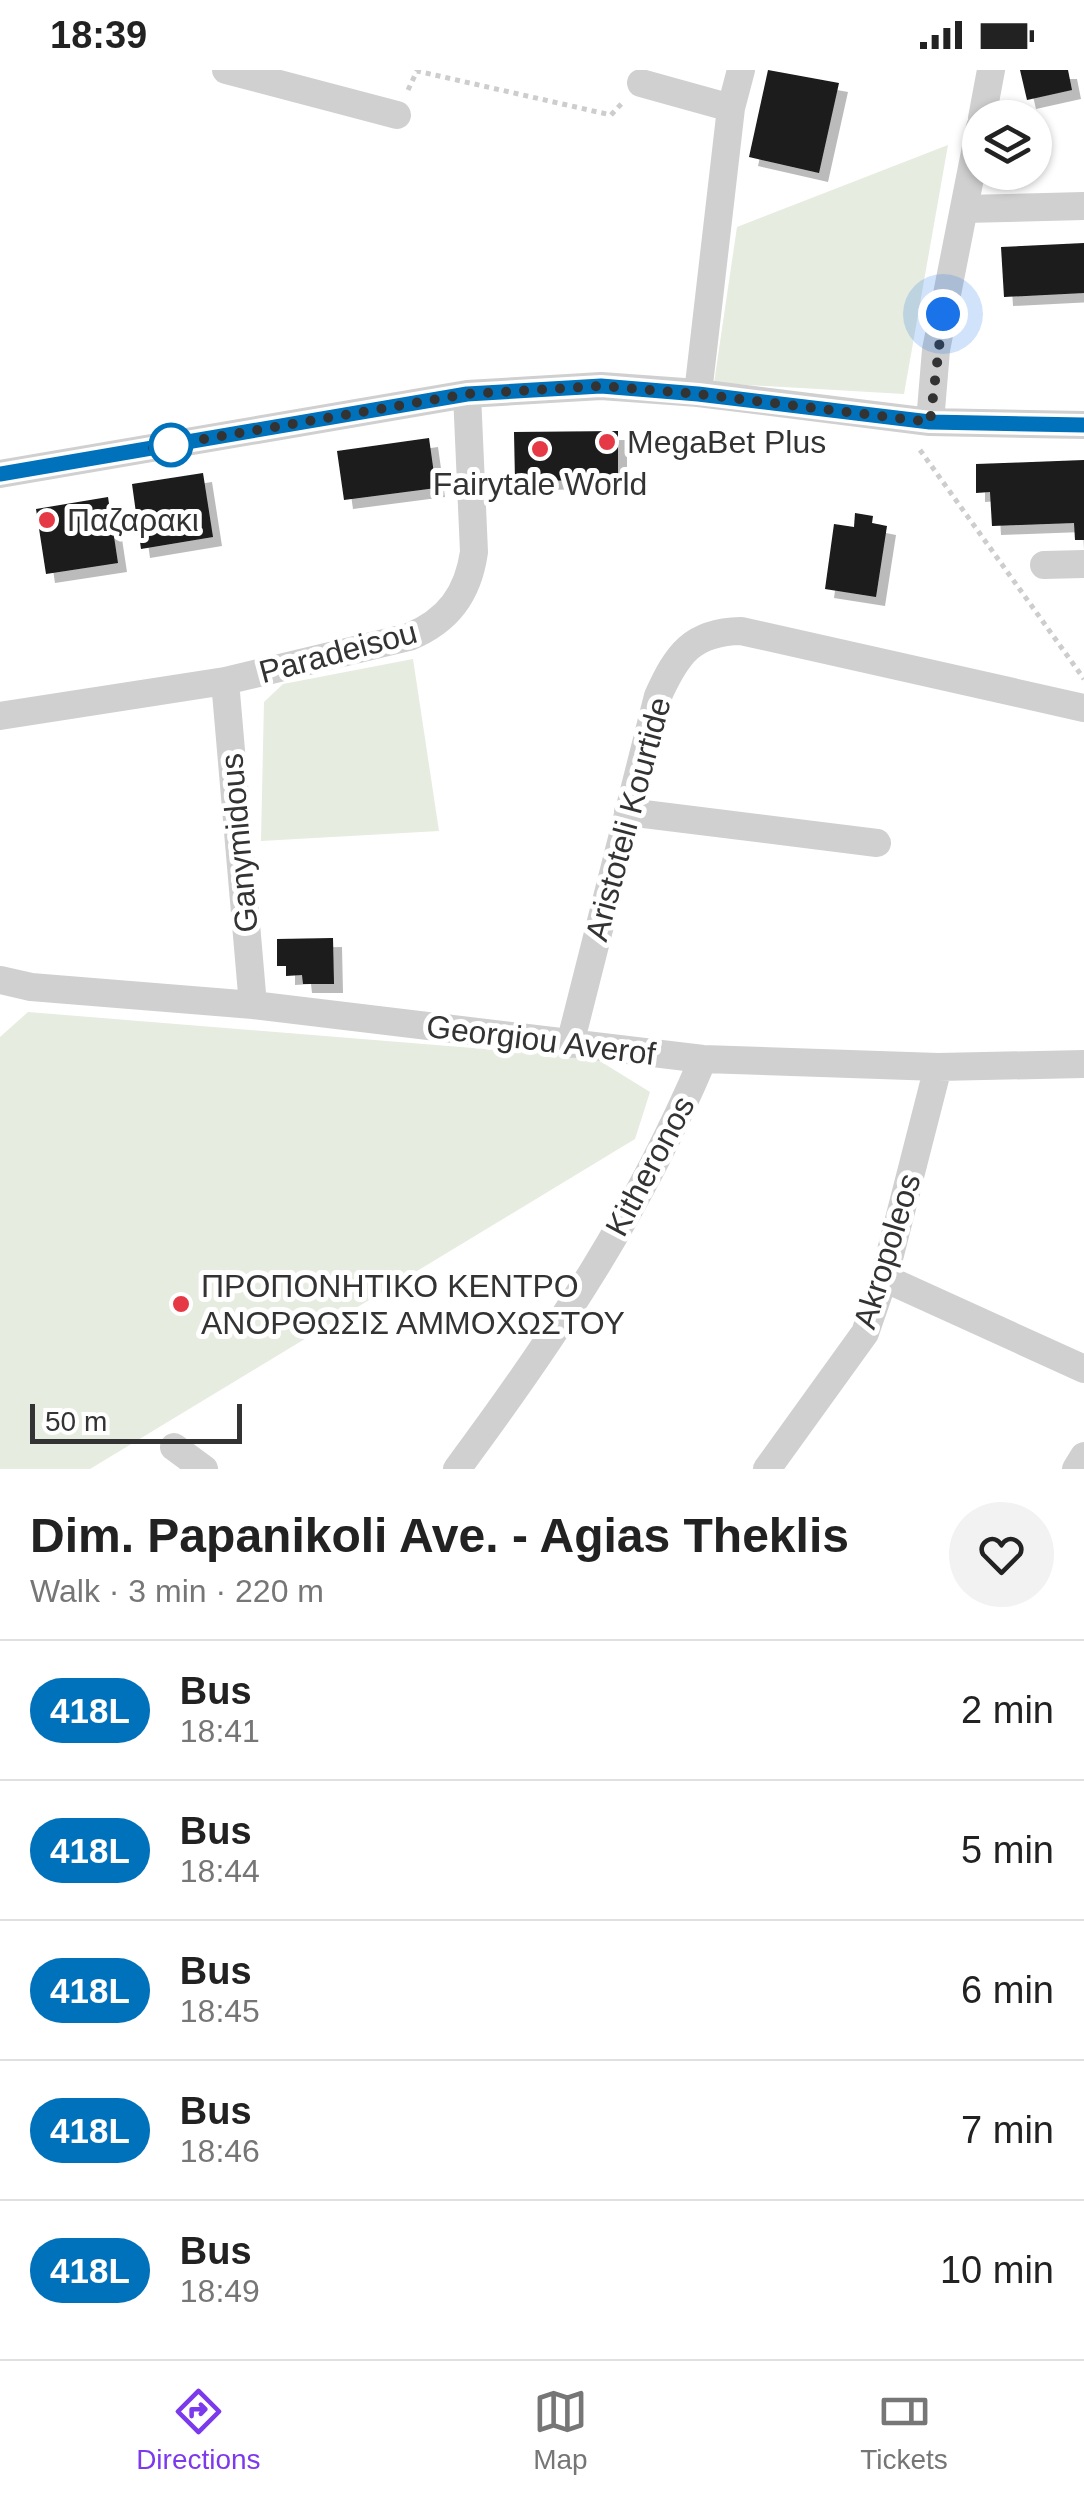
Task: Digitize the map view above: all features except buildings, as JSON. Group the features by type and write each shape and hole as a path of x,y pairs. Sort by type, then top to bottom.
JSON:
{"street":[{"path":"226,70 397,115"},
{"path":"698,394 732,108 741,70"},
{"path":"985,100 991,70"},
{"path":"641,83 732,108"},
{"path":"930,422 936,350 968,190"},
{"path":"964,209 1084,206"},
{"path":"0,474 467,394 601,386 930,422 1084,424"},
{"name":"Paradeisou","path":"0,716 225,682 427,630 454,607 468,583 474,552 467,394"},
{"path":"1044,565 1084,564"},
{"name":"Aristoteli Kourtide","path":"570,1044 658,696 670,670 688,646 717,632 741,631 1084,708"},
{"name":"Ganymidous","path":"225,682 253,1005"},
{"path":"628,812 877,843"},
{"name":"Georgiou Averof","path":"0,980 32,987 253,1005 703,1058 938,1066 1084,1064"},
{"name":"Kitheronos","path":"457,1469 537,1361 644,1188 703,1058"},
{"name":"Akropoleos","path":"768,1469 865,1333 884,1278 938,1066"},
{"path":"884,1278 1084,1370"},
{"path":"174,1447 204,1469"},
{"path":"1076,1469 1084,1456"}],"path":[{"path":"397,115 417,71 612,116 641,83"},
{"path":"897,418 1084,679"}],"shaded area":[{"path":"948,145 904,394 714,383 737,227"},
{"path":"413,659 439,831 261,841 264,702 283,684"},
{"name":"ΠΡΟΠΟΝΗΤΙΚΟ ΚΕΝΤΡΟ ΑΝΟΡΘΩΣΙΣ ΑΜΜΟΧΩΣΤΟΥ","path":"28,1012 595,1058 650,1092 635,1139 90,1469 0,1469 0,1037"}],"bus line":[{"name":"418L","path":"0,474 467,394 601,386 930,422 1084,425"}],"place":[{"name":"MegaBet Plus","path":"607,442"},
{"name":"Fairytale World","path":"540,449"},
{"name":"Παζαρακι","path":"47,520"},
{"name":"ΠΡΟΠΟΝΗΤΙΚΟ ΚΕΝΤΡΟ ΑΝΟΡΘΩΣΙΣ ΑΜΜΟΧΩΣΤΟΥ","path":"181,1304"}],"route":[{"path":"171,445 152,448 467,394 601,386 930,422 943,314"}]}
